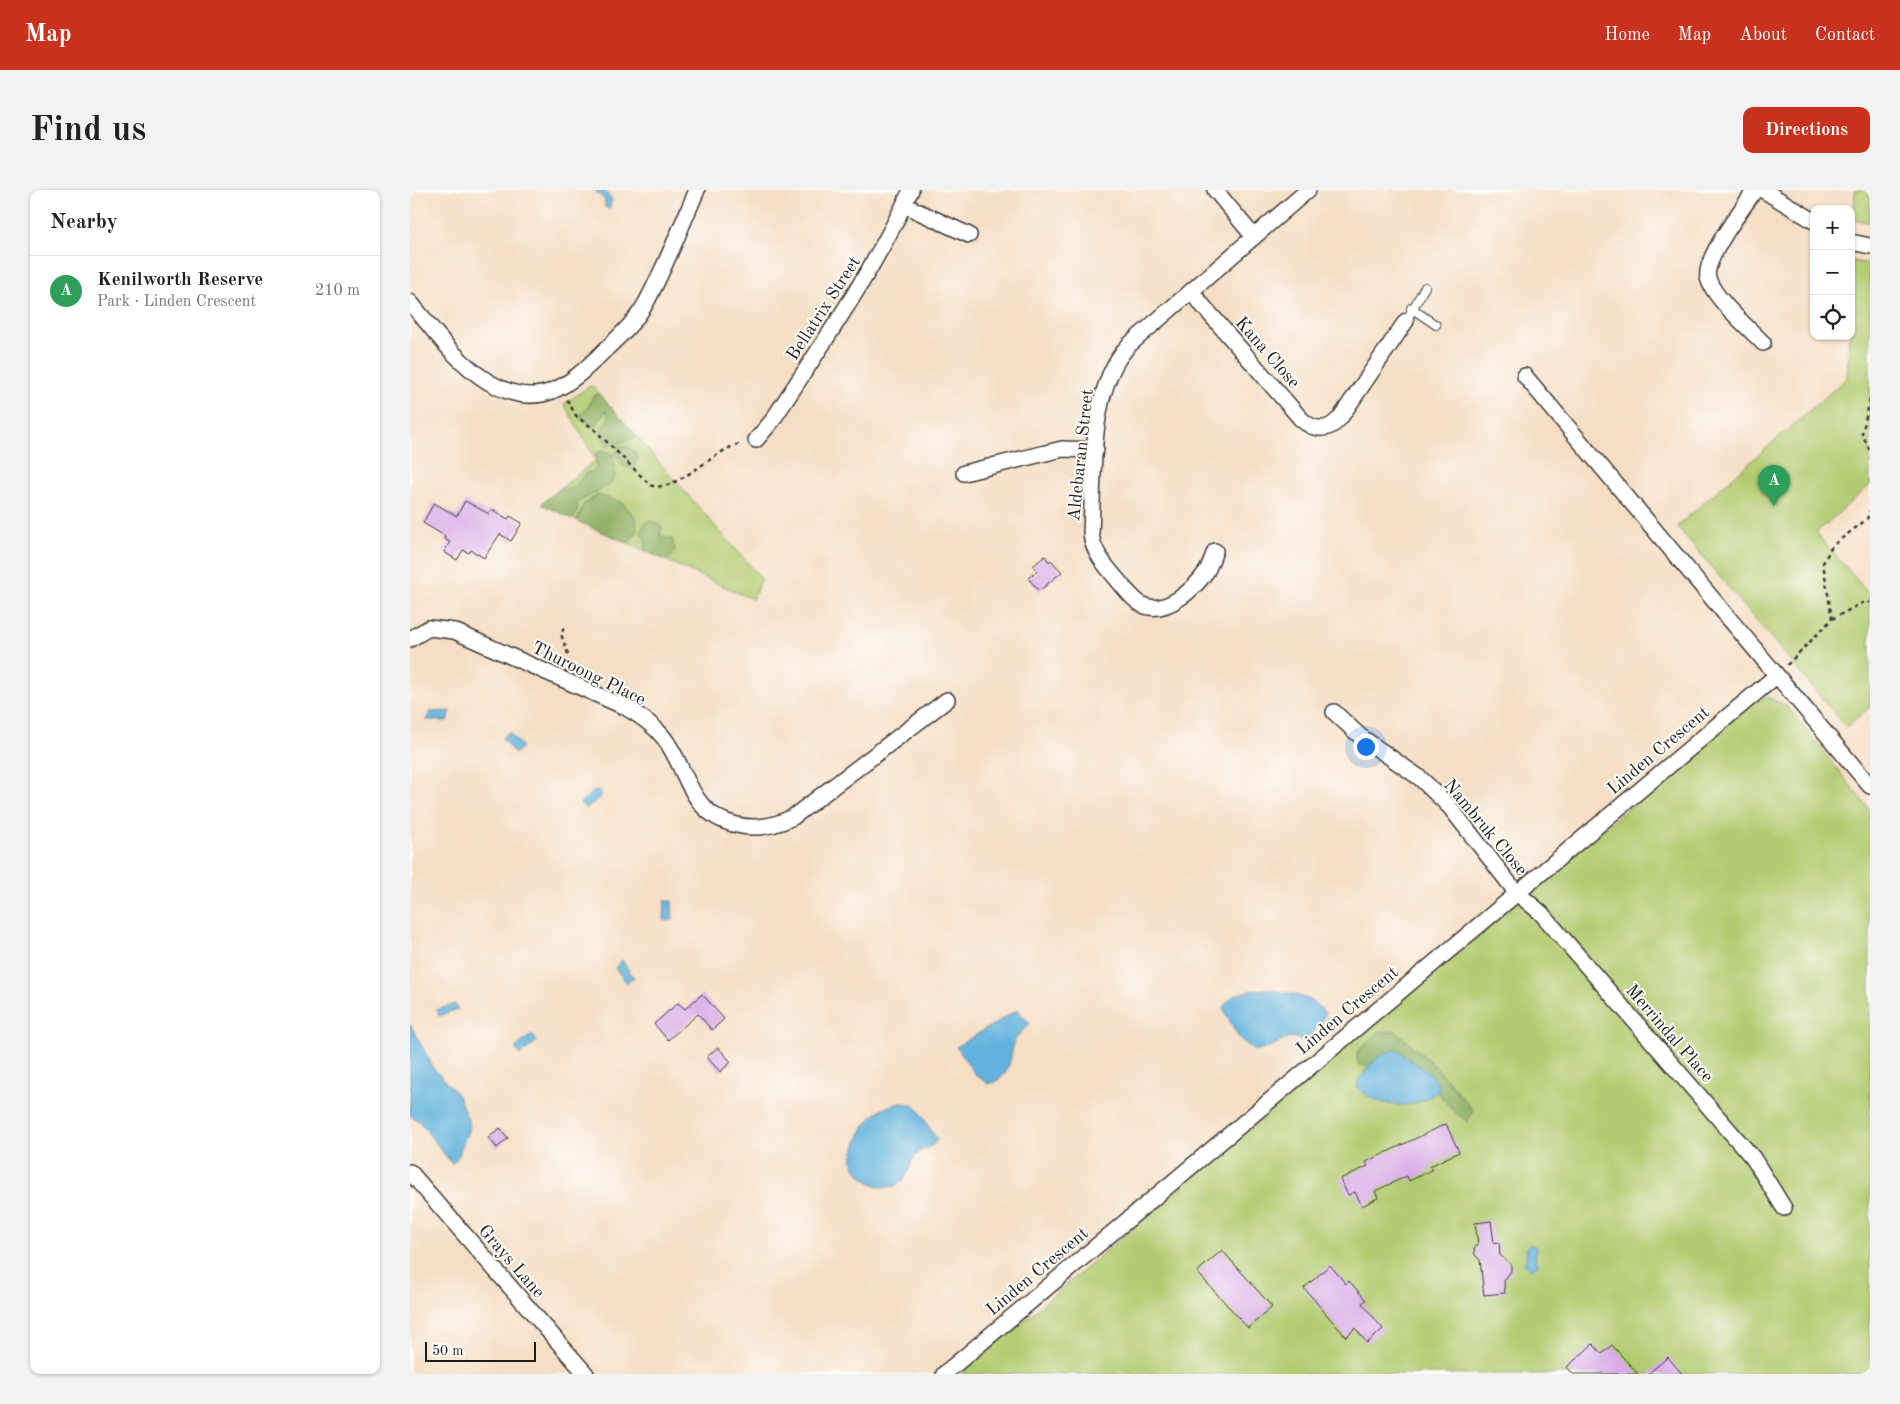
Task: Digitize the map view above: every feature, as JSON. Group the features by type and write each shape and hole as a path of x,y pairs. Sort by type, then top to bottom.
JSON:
{"street":[{"path":"410,302 460,360 487,381 506,390 525,395 541,394 561,388 580,375 629,326 640,312 697,190"},
{"name":"Bellatrix Street","path":"756,440 772,421 861,286 911,190"},
{"path":"1215,190 1254,237"},
{"name":"Aldebaran Street","path":"1215,551 1205,573 1172,603 1163,607 1150,607 1136,600 1100,559 1092,540 1096,450 1103,392 1116,360 1129,344 1308,190"},
{"path":"1754,190 1715,252 1704,276 1716,293 1763,343"},
{"path":"1763,190 1810,219"},
{"path":"904,205 969,235"},
{"path":"1855,243 1870,246"},
{"name":"Kana Close","path":"1191,292 1301,419 1322,436 1340,418 1409,314"},
{"path":"1525,376 1870,786"},
{"path":"964,473 1062,450 1096,450"},
{"name":"Thuroong Place","path":"410,639 427,629 436,628 454,631 633,712 663,737 702,807 716,818 744,827 774,825 793,817 947,700"},
{"name":"Linden Crescent","path":"944,1374 1516,892 1776,676"},
{"name":"Nambruk Close","path":"1334,712 1360,737 1420,778 1449,806 1516,892"},
{"name":"Merrindal Place","path":"1516,892 1541,913 1753,1158 1784,1208"},
{"name":"Grays Lane","path":"410,1172 586,1374"}],"lane":[{"path":"1424,288 1409,314 1436,325"}],"path":[{"path":"561,388 577,417 594,430 650,485 657,488 670,485 718,453 736,444 756,440"},
{"path":"1870,400 1862,434 1870,451"},
{"path":"1832,619 1823,563 1832,546 1867,519 1870,511"},
{"path":"1776,676 1832,619 1862,603 1870,602"},
{"path":"564,628 560,634 570,657"}],"green space":[{"path":"1855,190 1870,190 1870,222 1855,220"},
{"path":"1855,262 1870,264 1870,485 1816,533 1870,595 1870,707 1846,727 1677,526 1847,378 1849,340 1855,340"},
{"path":"591,385 762,579 752,599 541,504 596,460 564,404"},
{"path":"599,394 636,435 633,439 608,446 602,435 604,424 609,417 606,411 594,427 579,416 588,407 593,396"},
{"path":"618,446 630,447 638,456 635,466 631,468 624,466 616,454"},
{"path":"603,450 613,454 615,475 611,484 578,502 577,512 572,519 541,504 561,488 568,490 573,488 587,472 594,472 597,467 596,454"},
{"path":"597,495 622,502 636,518 637,532 628,543 577,521 583,505"},
{"path":"652,521 662,527 660,536 672,539 675,549 672,556 665,560 646,551 645,538 641,534 645,523"},
{"path":"1767,697 1787,706 1870,810 1870,1374 961,1374 1752,703"},
{"path":"1396,1031 1437,1068 1473,1110 1467,1122 1451,1108 1426,1078 1389,1054 1368,1067 1358,1064 1357,1052 1379,1032"}],"water":[{"path":"603,190 612,199 609,209 605,207 605,200 596,192"},
{"path":"450,711 447,721 426,720 430,712"},
{"path":"509,732 522,747 515,754 502,738"},
{"path":"597,789 602,795 586,809 580,803"},
{"path":"665,901 672,901 673,920 664,921"},
{"path":"622,960 634,978 627,983 615,968"},
{"path":"1264,989 1298,996 1314,1002 1325,1014 1319,1026 1302,1040 1292,1037 1262,1050 1254,1050 1239,1038 1223,1009 1230,999 1240,993"},
{"path":"455,1004 458,1009 439,1016 437,1010"},
{"path":"1017,1010 1030,1023 1016,1038 1006,1071 996,1081 988,1084 975,1074 956,1047"},
{"path":"410,1024 434,1069 458,1095 470,1125 458,1157 452,1164 419,1121 410,1115"},
{"path":"532,1034 537,1041 520,1055 515,1048"},
{"path":"1398,1050 1427,1072 1440,1089 1421,1101 1399,1105 1377,1101 1358,1088 1358,1081 1374,1061 1384,1054"},
{"path":"911,1104 918,1109 937,1140 933,1145 920,1151 915,1156 903,1180 896,1185 881,1187 873,1184 860,1174 852,1160 862,1130 874,1115 891,1105"},
{"path":"1531,1244 1537,1248 1535,1257 1538,1265 1530,1269 1524,1263 1527,1257 1526,1248"}],"building":[{"path":"465,501 489,514 491,509 508,519 510,516 522,523 511,541 500,534 484,558 471,550 469,553 463,550 457,560 444,552 450,542 444,539 445,536 423,523 434,503 457,516"},
{"path":"1045,556 1049,562 1051,560 1062,572 1039,591 1028,578 1037,571 1033,566"},
{"path":"702,994 724,1019 712,1030 698,1014 668,1040 654,1024 678,1003 685,1009"},
{"path":"718,1047 731,1062 720,1072 707,1057"},
{"path":"1446,1124 1459,1152 1430,1166 1432,1170 1409,1181 1407,1176 1375,1191 1378,1198 1362,1206 1355,1192 1348,1195 1340,1179 1368,1166 1366,1162"},
{"path":"500,1128 508,1138 497,1148 488,1137"},
{"path":"1491,1221 1494,1243 1499,1242 1500,1255 1511,1265 1511,1271 1504,1281 1505,1293 1484,1295 1480,1260 1475,1255 1474,1249 1478,1244 1475,1223"},
{"path":"1222,1250 1272,1307 1248,1328 1197,1272"},
{"path":"1330,1265 1346,1284 1349,1281 1366,1300 1362,1303 1383,1329 1367,1343 1355,1328 1346,1337 1304,1288"},
{"path":"1593,1344 1602,1354 1612,1345 1638,1374 1573,1374 1567,1367"},
{"path":"1668,1357 1682,1374 1648,1374"}],"place":[{"name":"Kenilworth Reserve","path":"1774,506"}]}
